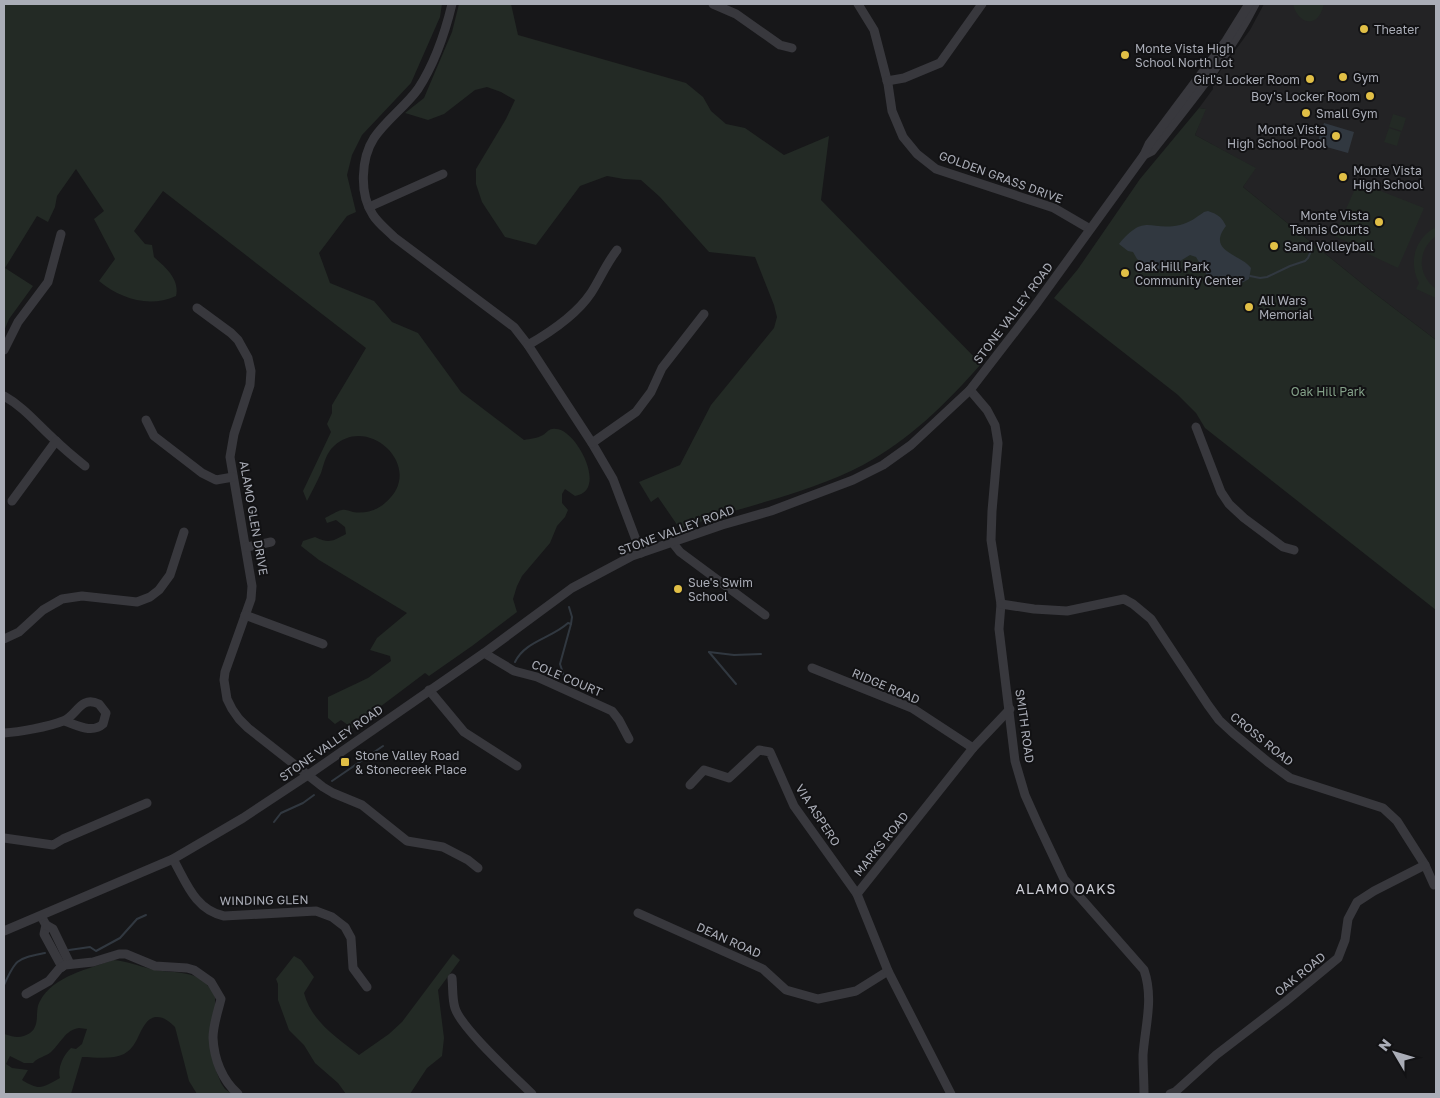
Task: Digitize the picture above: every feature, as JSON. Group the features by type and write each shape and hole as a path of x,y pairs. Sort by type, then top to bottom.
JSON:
{"street":[{"path":"452,4 442,40 418,88 373,139 364,166 363,188 369,207 381,225 394,237 514,327 528,345 592,443 612,479 641,553"},
{"path":"713,4 736,14 780,45 792,48"},
{"name":"GOLDEN GRASS DRIVE","path":"858,4 874,30 887,81 892,111 903,137 925,162 936,169 962,179 1054,208 1090,229"},
{"path":"887,81 904,78 940,62 982,4"},
{"name":"STONE VALLEY ROAD","path":"4,932 173,859 243,818 484,653 572,588 641,553 771,511 853,480 912,445 970,390 1034,307 1144,155 1149,144 1226,41 1249,4"},
{"name":"STONE VALLEY ROAD","path":"1144,155 1152,151 1198,92 1232,45 1255,4"},
{"path":"369,207 443,174"},
{"path":"4,350 18,322 48,282 61,234"},
{"path":"528,345 551,332 590,295 617,250"},
{"name":"ALAMO GLEN DRIVE","path":"197,308 238,340 248,358 251,371 250,386 232,444 230,458 247,547 252,586 251,599 225,672 224,687 227,698 239,719 248,728 333,793 362,805 407,841 443,847 468,860 478,868"},
{"path":"592,443 636,412 651,392 662,368 704,314"},
{"name":"SMITH ROAD","path":"970,390 987,410 995,425 998,443 991,540 1000,604 999,629 1015,761 1025,795 1064,879 1144,970 1148,982 1149,1009 1144,1055 1144,1094"},
{"path":"4,396 35,420 85,466"},
{"path":"146,420 154,436 202,473 216,480 233,476"},
{"path":"1196,427 1221,492 1229,504 1282,548 1294,550"},
{"path":"12,501 56,441"},
{"path":"4,640 19,632 43,610 62,599 82,596 137,602 150,597 159,590 170,575 184,532"},
{"path":"247,547 271,542"},
{"path":"672,542 680,552 765,615"},
{"name":"CROSS ROAD","path":"1000,604 1068,611 1124,599 1128,601 1151,619 1208,705 1232,733 1290,778 1383,808 1397,822 1425,865 1435,885"},
{"path":"245,616 322,644"},
{"name":"COLE COURT","path":"484,653 514,671 537,677 612,711 619,720 628,739"},
{"name":"RIDGE ROAD","path":"812,668 912,708 973,748"},
{"path":"429,690 464,732 517,766"},
{"name":"MARKS ROAD","path":"951,1094 888,971 857,894 973,748 1010,709"},
{"path":"4,733 64,721"},
{"name":"VIA ASPERO","path":"690,785 704,770 729,778 759,750 770,752 794,806 857,894"},
{"path":"4,838 53,845 147,803"},
{"name":"WINDING GLEN","path":"173,859 198,902 206,909 217,914 224,916 316,911 332,917 345,927 351,938 353,968 366,987"},
{"name":"OAK ROAD","path":"1170,1094 1175,1092 1216,1055 1338,958 1345,940 1348,918 1357,902 1374,891 1425,865"},
{"name":"DEAN ROAD","path":"638,913 763,969 786,990 818,999 856,992 888,971"},
{"path":"41,916 46,926 44,934 66,965"},
{"path":"26,994 49,982 66,965 86,964 112,955 126,954 155,966 194,970 211,982 220,999 213,1037 216,1056 225,1080 238,1094"},
{"path":"452,978 455,1007 458,1016 491,1053 532,1094"}],"shaded area":[{"name":"Monte Vista High School","path":"1264,4 1436,4 1436,340 1370,290 1243,187 1255,168 1195,135 1205,109 1199,108 1213,89 1213,81 1250,30"},
{"name":"Monte Vista High School Pool","path":"1324,123 1354,132 1348,153 1316,144"},
{"path":"1208,211 1219,216 1226,226 1221,235 1220,242 1222,247 1251,268 1249,279 1238,285 1208,277 1196,257 1190,255 1167,269 1152,269 1137,259 1133,252 1128,251 1119,244 1128,234 1142,226 1170,227 1180,225"}],"green space":[{"path":"4,4 442,4 440,17 411,83 362,135 352,155 347,175 356,212 347,216 319,253 330,283 374,301 392,322 418,333 461,392 524,440 541,436 552,429 564,432 580,449 586,461 589,483 585,492 575,496 565,489 562,494 562,503 568,510 557,526 550,543 522,576 517,586 513,599 517,612 429,676 425,673 352,728 341,720 335,724 328,718 328,697 368,678 391,661 390,656 370,650 377,638 407,613 319,560 301,546 303,541 315,537 331,541 346,534 345,527 336,520 327,523 325,518 335,512 343,510 357,513 366,512 374,510 385,503 396,489 400,475 397,461 388,449 377,441 363,436 348,438 334,446 329,452 307,501 303,491 331,432 327,424 332,413 332,405 366,348 163,191 134,231 145,244 152,245 154,257 171,274 176,284 176,296 166,300 146,301 136,300 117,293 99,281 115,259 94,219 104,211 76,169 57,196 55,207 48,222 37,216 5,268 33,286 9,319 4,331"},
{"path":"459,4 511,4 518,35 686,83 703,97 711,111 726,124 745,128 784,155 829,136 821,200 981,364 955,393 911,433 896,445 863,465 819,484 680,529 658,497 651,502 639,482 680,465 711,405 774,328 777,317 774,305 755,257 709,252 660,197 641,180 607,176 580,186 536,245 505,237 482,202 476,184 476,169 506,119 515,100 487,87 475,90 444,114 428,120 405,113 424,98 452,32"},
{"path":"1293,4 1324,4 1322,11 1315,20 1307,21 1296,13"},
{"name":"Oak Hill Park","path":"1199,108 1206,109 1195,135 1256,168 1243,187 1370,290 1436,340 1436,610 1205,428 1196,413 1178,395 1054,298 1078,269 1140,179"},
{"path":"1393,114 1406,118 1402,131 1389,127"},
{"path":"1389,128 1401,132 1397,146 1384,142"},
{"name":"Monte Vista Tennis Courts","path":"1358,182 1424,208 1398,268 1366,253 1367,250 1334,236"},
{"path":"1436,227 1436,236 1425,248 1422,262 1425,277 1436,289 1436,298 1416,289 1419,283 1414,267 1414,259 1418,244 1423,237"},
{"path":"453,954 460,960 438,990 444,1038 442,1056 427,1068 410,1094 346,1094 338,1083 315,1063 304,1045 289,1030 278,1000 278,984 276,979 294,956 301,960 314,977 304,993 312,1012 326,1028 359,1055 389,1034 402,1022"},
{"path":"113,960 160,971 188,974 203,981 210,987 215,997 215,1068 221,1083 232,1094 197,1094 189,1081 175,1027 165,1019 153,1017 143,1027 132,1048 124,1054 109,1058 82,1057 71,1094 4,1094 4,1034 17,1037 30,1033 35,1026 38,1005 46,992 62,979 72,974","holes":["79,1028 87,1029 82,1044 76,1049 71,1048 64,1057 59,1070 60,1078 45,1086 33,1086 22,1080 28,1070 12,1068 6,1064 10,1056 24,1063 33,1063 51,1052 70,1031"]}],"waterway":[{"path":"1250,276 1267,277 1305,261 1311,251 1306,244"},
{"path":"515,662 519,655 532,644 568,623 571,624 572,617 569,607"},
{"path":"564,676 560,664 571,624"},
{"path":"709,652 734,655 761,654"},
{"path":"709,652 736,684"},
{"path":"332,781 383,746"},
{"path":"274,822 281,813 303,803 314,795"},
{"path":"69,950 90,947 96,951 120,938 137,919 146,915"},
{"path":"4,985 18,961 45,953"}],"place":[{"name":"Theater","path":"1364,29"},
{"name":"Monte Vista High School North Lot","path":"1125,55"},
{"name":"Gym","path":"1343,77"},
{"name":"Girl's Locker Room","path":"1310,79"},
{"name":"Boy's Locker Room","path":"1370,96"},
{"name":"Small Gym","path":"1306,113"},
{"name":"Monte Vista High School Pool","path":"1336,136"},
{"name":"Monte Vista High School","path":"1343,177"},
{"name":"Monte Vista Tennis Courts","path":"1379,222"},
{"name":"Sand Volleyball","path":"1274,246"},
{"name":"Oak Hill Park Community Center","path":"1125,273"},
{"name":"All Wars Memorial","path":"1249,307"},
{"name":"Sue's Swim School","path":"678,589"},
{"name":"Stone Valley Road & Stonecreek Place","path":"345,762"}],"district":[{"name":"ALAMO OAKS","path":"1066,888"}]}
